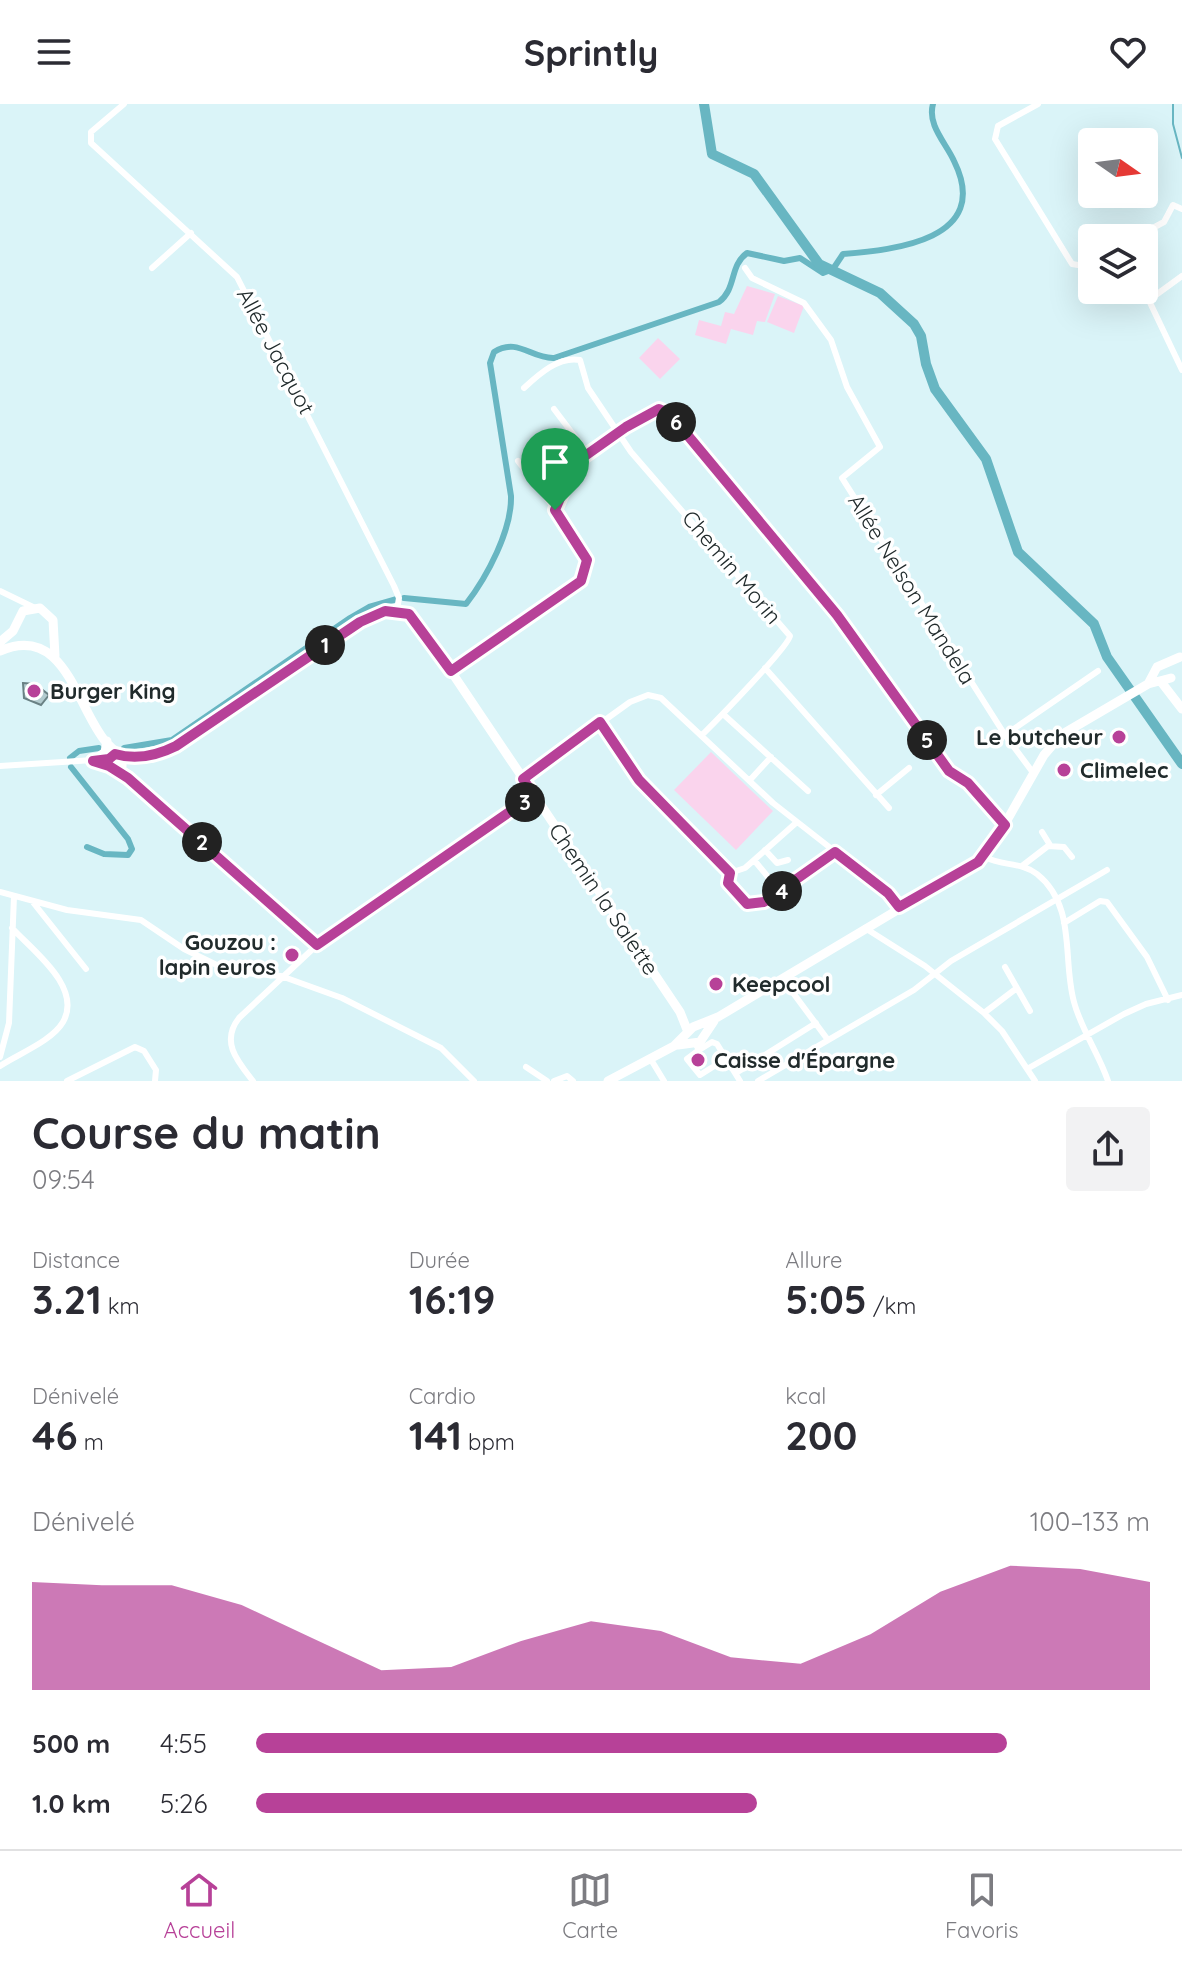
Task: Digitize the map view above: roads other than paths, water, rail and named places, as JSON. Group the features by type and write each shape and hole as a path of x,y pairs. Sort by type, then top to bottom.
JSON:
{"street":[{"name":"Allée Jacquot","path":"124,104 91,132 91,143 237,277 394,586 399,598 397,610"},
{"path":"1038,104 998,126 995,139 1072,264 1078,265"},
{"path":"1158,225 1164,222 1173,205 1182,209"},
{"path":"152,268 191,233"},
{"name":"Allée Nelson Mandela","path":"745,268 752,278 804,303 831,340 847,387 880,447 842,478 1005,735 1034,774"},
{"path":"1158,293 1182,276"},
{"path":"1151,304 1182,370"},
{"path":"524,388 548,368 578,359 584,366 588,388 617,434"},
{"path":"554,409 588,454"},
{"path":"555,510 574,465 653,411 670,414 837,615 949,771 968,783 1005,825"},
{"name":"Chemin Morin","path":"617,434 790,636 789,643 703,734"},
{"path":"451,671 584,576 587,560 518,461"},
{"path":"0,591 50,614 54,626 51,637 55,659"},
{"path":"15,597 17,635 25,643"},
{"path":"0,642 18,619 33,607"},
{"path":"0,766 116,761 176,746 360,622 385,611 397,610"},
{"name":"Chemin la Salette","path":"397,610 417,621 695,1036"},
{"path":"38,646 51,637"},
{"path":"0,651 25,643 38,646 55,659 128,778 317,945"},
{"path":"608,1081 695,1036 718,1017 985,857 1061,735 1163,675 1181,656"},
{"path":"765,668 889,808"},
{"path":"1005,735 1098,671"},
{"path":"1163,675 1182,709"},
{"path":"523,779 630,702 648,695 661,698 797,822 888,893 899,907"},
{"path":"723,714 808,791"},
{"path":"600,722 639,780 730,873"},
{"path":"93,761 105,752 107,741"},
{"path":"750,780 771,757"},
{"path":"876,795 909,768"},
{"path":"253,1081 232,1053 233,1028 317,945 534,795"},
{"path":"730,873 745,868 797,822"},
{"path":"1042,832 1050,845"},
{"path":"1022,866 1050,845 1064,847 1072,857"},
{"path":"765,850 777,863 788,860"},
{"path":"730,873 728,883 747,904 757,905 803,877 813,864 835,852"},
{"path":"985,857 1022,866 1042,878 1057,902 1064,923 1072,994 1108,1081"},
{"path":"754,860 768,877"},
{"path":"758,1081 914,990 934,973 1107,870"},
{"path":"0,892 93,915 141,920 184,949 231,972 285,977 370,1010 441,1048 474,1081"},
{"path":"0,1057 9,1023 14,896"},
{"path":"32,901 86,969"},
{"path":"1064,923 1100,901 1107,902 1147,957 1168,1000"},
{"path":"0,1066 57,1029 65,1015 67,997 62,983 12,928"},
{"path":"865,928 934,973 984,1013 1035,1081"},
{"path":"1005,967 1030,1011"},
{"path":"782,978 828,1040"},
{"path":"984,1013 1017,988"},
{"path":"1027,1069 1087,1032 1146,1004 1182,995"},
{"path":"736,1073 816,1023"},
{"path":"695,1036 712,1042 727,1058 740,1081"},
{"path":"695,1036 687,1059 702,1078 727,1058"},
{"path":"786,1042 796,1059"},
{"path":"67,1081 135,1047 144,1051 156,1070 155,1081"},
{"path":"650,1058 664,1081"},
{"path":"526,1067 547,1081"},
{"path":"554,1081 567,1076 573,1081"}],"waterway":[{"path":"704,104 712,154 754,174 819,264 880,293 914,324 921,336 935,389 986,459 1018,552 1094,624 1107,657 1182,764"},
{"path":"404,598 466,604 490,567 503,538 511,496 490,363 494,352 510,347 554,358 719,302 725,296 741,258 747,253 784,261 800,258 823,273 833,269 843,254 887,249 932,236 949,224 960,208 963,188 954,161 935,127 933,104"},
{"path":"1173,104 1173,124 1182,158"},
{"path":"124,748 172,740 350,618 369,607 397,599"},
{"path":"70,758 79,751 99,748"},
{"path":"71,767 128,839 132,849 128,855 104,854 87,847"}],"place":[{"name":"Burger King","path":"34,691"},
{"name":"Le butcheur","path":"1119,737"},
{"name":"Climelec","path":"1064,770"},
{"name":"Gouzou : lapin euros","path":"292,955"},
{"name":"Keepcool","path":"716,984"},
{"name":"Caisse d'Épargne","path":"698,1060"}]}
